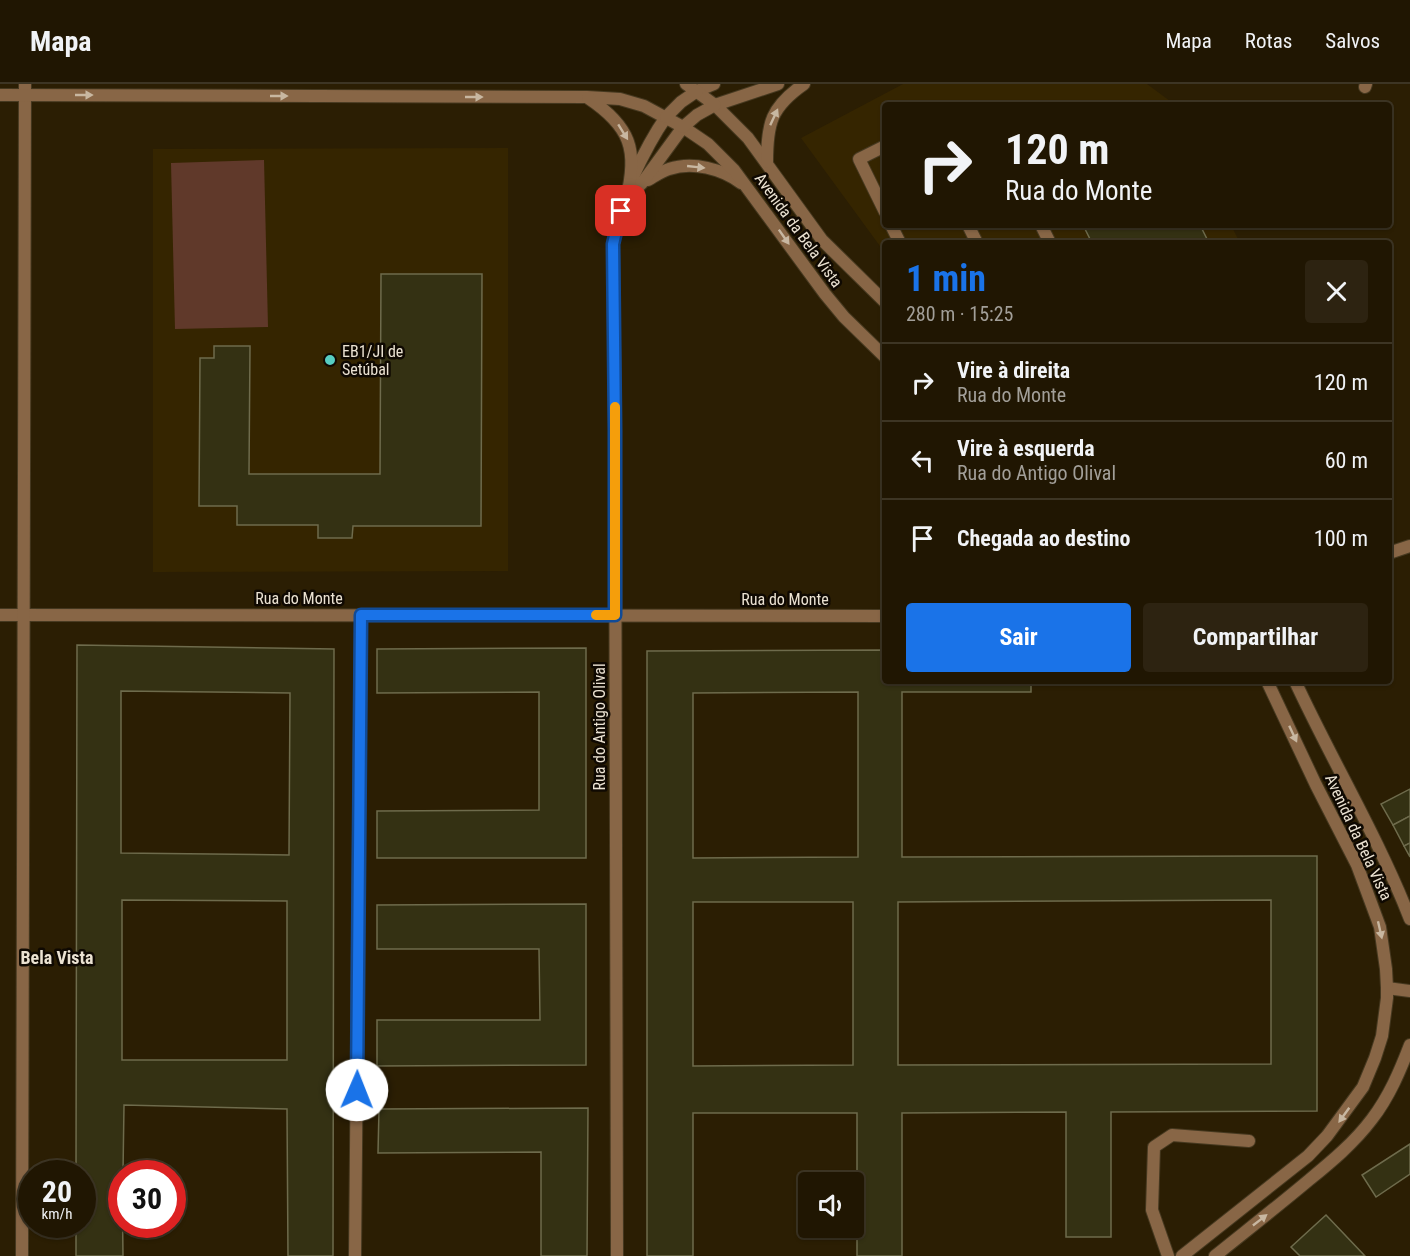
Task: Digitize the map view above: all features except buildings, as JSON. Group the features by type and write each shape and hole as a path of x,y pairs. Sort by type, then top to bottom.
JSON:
{"street":[{"name":"Avenida da Bela Vista","path":"686,84 716,105 748,138 822,240 882,299"},
{"path":"636,182 642,155 666,117 681,102 697,91 714,84"},
{"path":"636,182 683,127 697,115 716,105 778,84"},
{"path":"767,162 768,130 773,117 793,92 804,84"},
{"name":"Avenida da Bela Vista","path":"0,95 25,89 587,97 620,99 644,105 708,144 734,170 825,294 882,354"},
{"path":"22,1256 25,89"},
{"path":"587,97 613,117 628,141 636,182"},
{"path":"882,148 859,159 882,206"},
{"path":"636,182 669,169 687,166 725,173 750,190"},
{"name":"Rua do Antigo Olival","path":"617,1256 613,244 626,199 636,182"},
{"path":"1392,552 1410,546"},
{"name":"Rua do Monte","path":"0,615 882,616"},
{"path":"355,1256 361,615"},
{"name":"Avenida da Bela Vista","path":"1182,1256 1308,1156 1327,1136 1363,1087 1376,1058 1382,1036 1387,988 1385,954 1380,927 1357,865 1268,684"},
{"name":"Avenida da Bela Vista","path":"1296,684 1378,848 1410,919"},
{"path":"1387,988 1410,991"},
{"path":"1215,1256 1342,1152 1372,1118 1385,1099 1410,1045"},
{"path":"1397,1076 1410,1063"},
{"path":"1168,1256 1152,1210 1154,1147 1172,1135 1250,1141"}],"shaded area":[{"path":"903,84 1147,84 1170,102 882,102 882,228 1232,228 1238,240 882,240 882,249 801,138"},
{"name":"EB1/JI de Setúbal","path":"508,148 508,571 153,572 153,149"},
{"path":"264,160 268,327 175,329 171,163"}],"slow traffic":[{"path":"596,615 615,615 615,407"}],"place":[{"name":"EB1/JI de Setúbal","path":"330,360"}],"district":[{"name":"Bela Vista","path":"57,958"}],"route":[{"path":"357,1090 361,615 615,615 613,244 621,211"}]}
